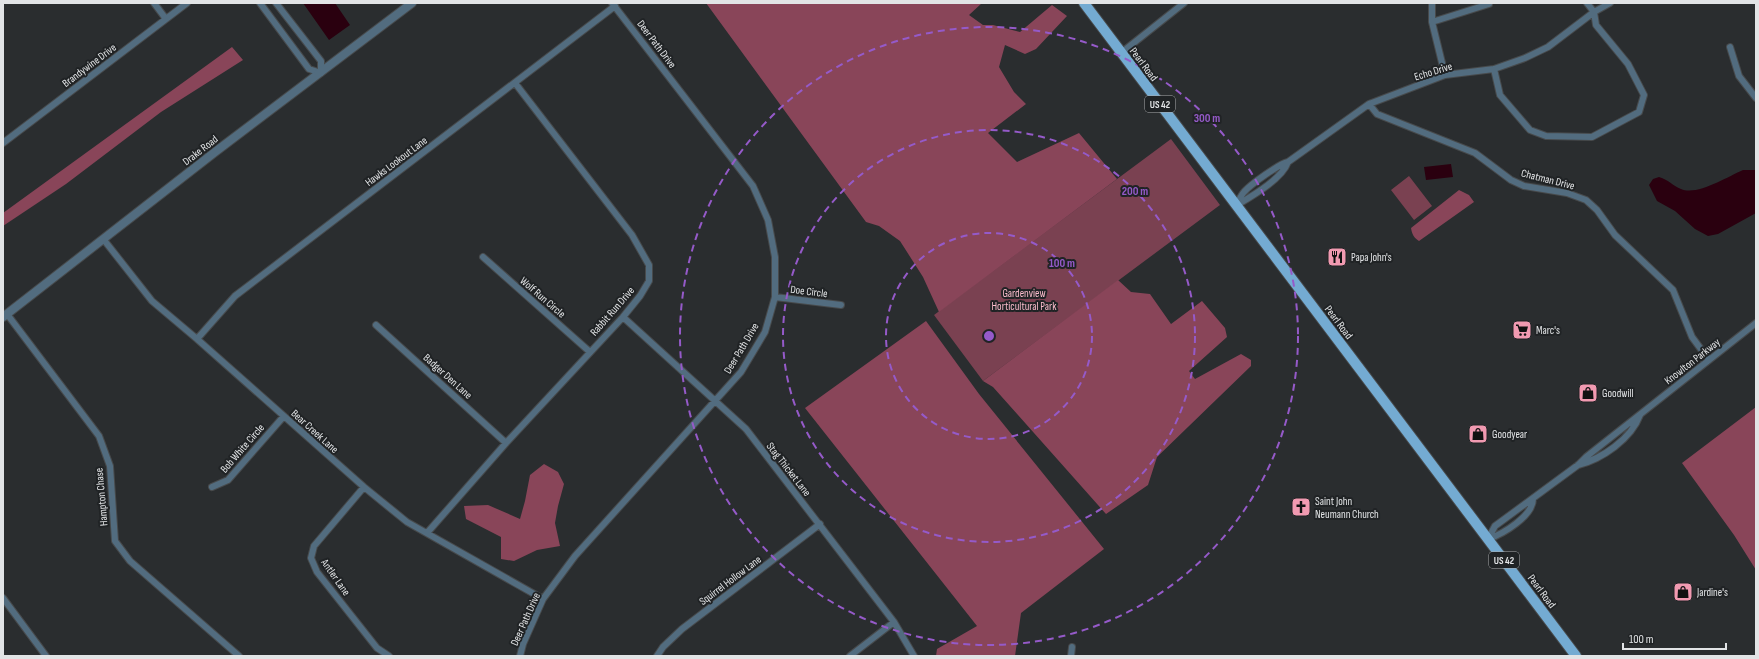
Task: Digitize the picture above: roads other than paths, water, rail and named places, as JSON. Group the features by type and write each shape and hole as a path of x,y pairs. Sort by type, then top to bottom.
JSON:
{"main road":[{"name":"Pearl Road","path":"1084,3 1576,656"}],"street":[{"path":"154,3 166,19"},
{"name":"Brandywine Drive","path":"3,144 187,3"},
{"path":"260,3 309,69 321,73 321,61 276,3"},
{"name":"Drake Road","path":"5,315 412,3"},
{"path":"1121,53 1184,3"},
{"path":"1432,3 1432,22 1445,75"},
{"path":"1494,69 1500,95 1530,130 1546,136 1592,137 1639,112 1644,95 1628,64 1596,25 1594,12 1587,3"},
{"name":"Echo Drive","path":"1236,205 1262,189 1285,170 1288,162 1369,104 1445,75 1494,69 1525,58 1548,47 1594,12 1610,3"},
{"name":"Hawks Lookout Lane","path":"197,339 234,296 515,83 614,4"},
{"name":"Deer Path Drive","path":"520,656 523,644 543,599 575,556 741,372 765,332 775,297 775,257 768,220 753,186 614,4"},
{"path":"1432,22 1489,4"},
{"path":"1730,47 1739,76 1756,98"},
{"name":"Rabbit Run Drive","path":"426,533 506,442 623,317 640,296 649,281 649,265 632,235 515,83"},
{"name":"Chatman Drive","path":"1369,104 1377,114 1475,153 1511,180 1524,186 1567,193 1586,200 1597,210 1615,235 1673,290 1692,337 1709,360"},
{"name":"Bear Creek Lane","path":"104,240 152,301 197,339 364,488 407,522 543,599"},
{"name":"Wolf Run Circle","path":"483,258 590,352"},
{"name":"Doe Circle","path":"775,297 841,305"},
{"name":"Hampton Chase","path":"5,315 100,436 110,466 115,541 130,561 239,656"},
{"name":"Stag Thicket Lane","path":"623,317 716,400 746,429 894,622 914,656"},
{"name":"Knowlton Parkway","path":"1488,539 1495,526 1578,465 1591,462 1617,444 1631,431 1641,413 1756,323"},
{"name":"Badger Den Lane","path":"376,325 506,442"},
{"name":"Bob White Circle","path":"212,487 228,480 284,416"},
{"name":"Antler Lane","path":"364,488 314,546 311,558 317,572 377,648 389,656"},
{"name":"Knowlton Parkway","path":"1488,539 1501,534 1524,516 1533,505 1533,499"},
{"name":"Squirrel Hollow Lane","path":"657,656 663,647 682,629 820,524"},
{"path":"3,598 46,656"},
{"path":"850,656 894,622"},
{"path":"1071,656 1072,646"}],"place":[{"name":"Papa John's","path":"1337,257"},
{"name":"Marc's","path":"1522,330"},
{"name":"Goodwill","path":"1588,393"},
{"name":"Goodyear","path":"1478,434"},
{"name":"Saint John Neumann Church","path":"1301,507"},
{"name":"Jardine's","path":"1683,592"}],"park label":[{"name":"Gardenview Horticultural Park","path":"1024,299"}]}
